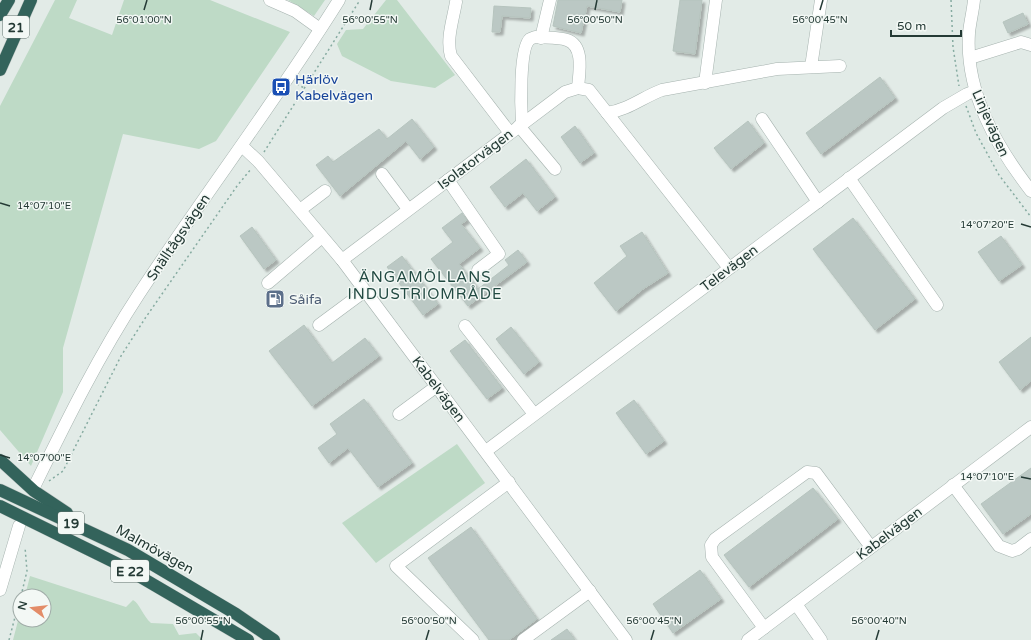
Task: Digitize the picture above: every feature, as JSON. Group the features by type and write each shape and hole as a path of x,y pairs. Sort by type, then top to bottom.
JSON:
{"highway":[{"path":"0,15 9,0"},
{"path":"0,70 31,0"},
{"name":"21","path":"0,53 31,0"},
{"name":"E 22","path":"0,460 19,479 48,502 128,550"},
{"name":"Malmövägen","path":"0,490 128,550 223,606 274,640"},
{"name":"E 22","path":"0,506 120,565 248,640"}],"street":[{"path":"270,0 295,11 320,30"},
{"name":"Snälltågsvägen","path":"35,485 71,411 101,356 139,295 198,207 242,146 339,0"},
{"path":"541,38 550,0"},
{"path":"704,83 716,0"},
{"path":"811,67 821,0"},
{"name":"Linjevägen","path":"974,0 969,33 970,58 975,91 995,139 1009,162 1031,191"},
{"path":"456,2 449,39 451,56 555,169"},
{"path":"517,128 526,45 530,39 541,38 567,40 576,47 579,53 578,88 589,90 729,268"},
{"path":"970,58 1021,42 1031,45"},
{"path":"608,113 624,110 646,97 662,90 777,69 840,66"},
{"name":"Isolatorvägen","path":"342,260 565,92 578,88"},
{"name":"Televägen","path":"486,451 943,108 975,91"},
{"path":"762,119 818,202"},
{"name":"Kabelvägen","path":"242,146 258,161 342,260 626,640"},
{"path":"382,174 408,209"},
{"path":"850,178 937,305"},
{"path":"448,180 499,254 478,270"},
{"path":"300,210 325,191"},
{"path":"268,283 322,237"},
{"path":"319,325 365,291"},
{"path":"465,326 534,414"},
{"path":"399,414 437,386"},
{"name":"Kabelvägen","path":"748,640 1031,427"},
{"path":"764,628 712,557 711,545 715,539 807,472 811,472 816,473 871,547"},
{"path":"473,640 396,566 509,482"},
{"path":"953,485 999,546 1012,551 1018,549 1031,539"},
{"path":"0,590 19,526"},
{"path":"523,640 590,591"},
{"path":"796,604 821,640"}],"path":[{"path":"48,482 63,471 110,377 146,317 237,186 258,161 360,0"},
{"path":"296,84 304,88"},
{"path":"22,588 27,571 24,542"},
{"path":"9,640 12,628"}],"green space":[{"path":"55,0 77,0 69,18 112,35 124,0 210,0 290,32 216,141 199,149 123,134 63,348 63,392 31,466 0,430 0,106"},
{"path":"288,0 325,0 314,16"},
{"path":"386,0 397,0 455,75 435,88 391,81 342,56 337,44 346,30 363,29"},
{"path":"457,444 485,483 376,563 342,523"},
{"path":"30,576 126,607 133,600 138,604 151,623 173,624 179,635 196,633 203,640 13,640 16,628 52,628 52,588 27,588"}],"building":[{"path":"558,0 622,0 620,12 587,6 581,33 553,26"},
{"path":"680,0 702,0 695,54 673,51"},
{"path":"494,6 531,8 530,18 502,16 500,32 492,32"},
{"path":"1023,13 1028,24 1008,33 1003,22"},
{"path":"880,77 895,98 821,154 806,133"},
{"path":"412,119 434,147 420,159 406,141 340,196 316,165 328,156 333,162 379,129 387,139"},
{"path":"748,121 764,143 731,169 714,148"},
{"path":"575,126 594,153 580,163 561,137"},
{"path":"526,159 555,197 537,211 523,193 505,207 490,187"},
{"path":"462,213 467,220 461,224 480,248 459,264 478,289 509,265 505,260 518,250 527,262 468,306 431,259 453,242 442,228"},
{"path":"853,218 915,299 875,330 813,249"},
{"path":"252,227 276,260 264,269 240,236"},
{"path":"642,232 668,273 643,289 616,311 594,283 627,256 620,246"},
{"path":"1001,236 1022,265 999,281 978,252"},
{"path":"402,256 438,304 423,315 387,267"},
{"path":"304,325 332,363 365,338 379,356 312,406 269,351"},
{"path":"511,327 539,362 524,374 496,339"},
{"path":"1031,337 1031,381 1020,390 999,362"},
{"path":"465,340 502,388 487,399 450,351"},
{"path":"364,399 412,463 378,487 348,448 329,463 318,448 337,434 330,424"},
{"path":"634,400 664,441 646,454 616,413"},
{"path":"1031,468 1031,514 1003,534 981,504"},
{"path":"813,488 838,519 749,587 724,555"},
{"path":"471,527 537,619 509,640 489,640 428,558"},
{"path":"700,570 721,599 673,633 653,604"},
{"path":"567,629 575,640 551,640"}],"place":[{"name":"Härlöv Kabelvägen","path":"281,87"},
{"name":"Såifa","path":"275,299"}],"district":[{"name":"ÄNGAMÖLLANS INDUSTRIOMRÅDE","path":"425,286"}]}
